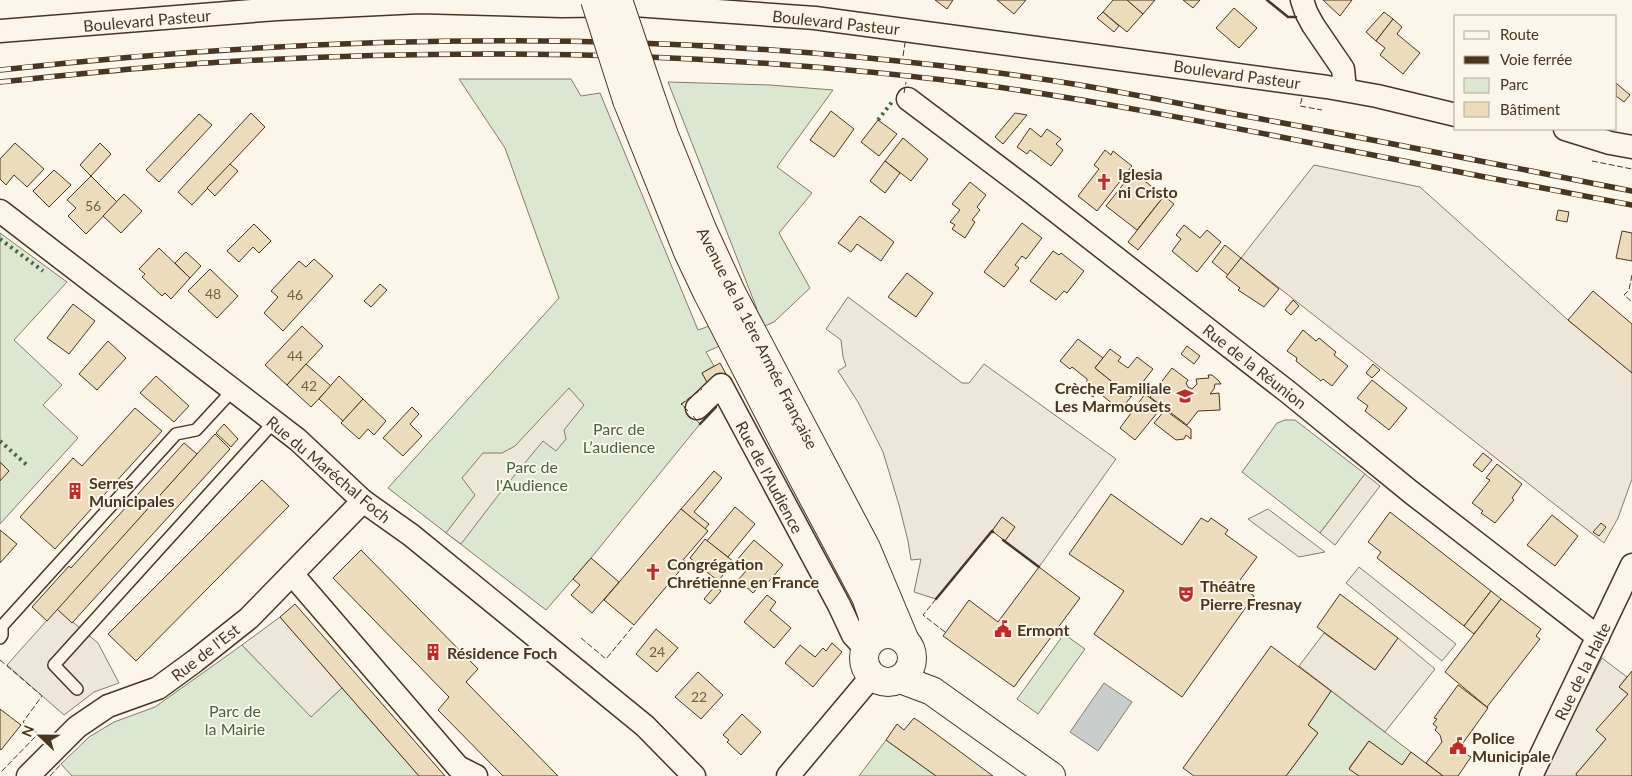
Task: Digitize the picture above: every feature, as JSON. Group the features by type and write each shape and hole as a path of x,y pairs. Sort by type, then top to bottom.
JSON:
{"main road":[{"name":"Avenue de la 1ère Armée Française","path":"579,2 640,101 664,135 702,229 728,286 866,548 906,661 932,691 1050,776"},
{"name":"Avenue de la 1ère Armée Française","path":"628,2 640,101 692,260 782,438 866,597 873,617 869,643"},
{"path":"886,633 893,634 906,661 886,682 872,676 865,667 864,661 869,643 886,633"}],"street":[{"path":"1302,0 1313,25 1343,69 1345,89"},
{"name":"Boulevard Pasteur","path":"0,31 277,9 410,3 628,2 815,18 1345,89 1454,114"},
{"name":"Rue de la Réunion","path":"908,99 1030,191 1288,392 1412,493 1598,637"},
{"path":"1568,130 1610,143 1632,147"},
{"name":"Rue du Maréchal Foch","path":"0,212 298,440 362,501 411,536 646,726 694,776"},
{"name":"Rue de l'Audience","path":"697,408 721,385 839,605 853,635 869,643"},
{"name":"Rue de l'Est","path":"28,776 77,727 108,706 158,688 249,618 362,501"},
{"name":"Rue de la Halte","path":"1530,776 1632,565"},
{"path":"292,574 458,767 476,776"},
{"path":"788,776 872,676"}],"lane":[{"path":"0,638 2,626 176,434 196,430 233,390"},
{"path":"77,689 54,665 274,422"}],"green space":[{"name":"Parc de l'Audience","path":"459,79 571,79 581,96 600,93 698,330 757,309 668,82 770,85 833,90 777,167 812,193 779,233 810,288 774,322 706,352 714,366 702,373 708,384 682,404 700,424 546,610 388,488 559,298 505,148"},
{"path":"0,233 67,282 14,340 62,385 43,405 78,438 0,524"},
{"path":"1285,420 1295,420 1365,474 1320,533 1242,472 1277,423"},
{"path":"1064,634 1085,649 1038,714 1017,699"},
{"name":"Parc de la Mairie","path":"242,645 311,716 342,688 419,776 72,776 61,764 89,737 114,722 155,707"},
{"path":"1331,691 1411,752 1402,765 1369,741 1349,768 1359,776 1286,776 1318,733 1308,725"},
{"path":"886,740 936,776 859,776"}],"shaded area":[{"path":"1314,165 1420,187 1568,320 1632,373 1632,479 1618,518 1604,543 1241,258"},
{"path":"848,297 962,383 969,383 984,364 1116,459 1039,567 1005,541 1002,518 936,599 914,592 921,559 911,560 899,505 883,452 858,402 838,371 846,366 841,340 826,329"},
{"path":"569,388 584,405 564,430 566,439 556,451 543,441 461,544 446,533 475,495 462,478 483,453 502,453 515,446"},
{"path":"1365,474 1380,486 1335,545 1320,533"},
{"path":"1268,509 1325,552 1299,557 1248,519"},
{"path":"1359,567 1456,644 1442,661 1346,583"},
{"path":"57,609 98,643 119,683 94,692 64,715 7,665"},
{"path":"280,617 342,688 311,717 242,645"},
{"path":"1324,633 1375,670 1398,638 1435,669 1385,732 1299,666"},
{"path":"1602,658 1627,677 1619,687 1628,694 1597,730 1606,739 1576,774 1577,776 1541,776"},
{"path":"1104,683 1132,702 1098,751 1070,732"}],"building":[{"path":"935,0 953,0 947,9"},
{"path":"997,0 1026,0 1014,14"},
{"path":"1113,0 1127,0 1143,14 1127,32 1103,12"},
{"path":"1127,0 1155,0 1143,14"},
{"path":"1183,0 1200,0 1193,8"},
{"path":"1323,0 1352,0 1340,16"},
{"path":"1234,8 1257,28 1239,48 1216,28"},
{"path":"1103,12 1119,26 1114,32 1097,18"},
{"path":"1384,12 1393,19 1376,41 1366,32"},
{"path":"1393,19 1402,27 1397,34 1420,53 1403,74 1380,55 1385,48 1376,41"},
{"path":"1617,84 1630,95 1624,102 1617,97"},
{"path":"831,111 854,129 834,157 810,140"},
{"path":"251,113 265,127 192,205 178,192"},
{"path":"1015,113 1027,115 1003,144 995,137"},
{"path":"199,114 212,125 159,182 146,170"},
{"path":"878,120 897,134 879,156 861,142"},
{"path":"1030,128 1041,137 1047,129 1061,139 1056,144 1063,150 1051,166 1030,150 1027,154 1017,147"},
{"path":"903,138 928,159 911,181 885,161"},
{"path":"15,143 44,169 27,187 14,175 6,185 0,179 0,159"},
{"path":"100,143 111,154 91,176 80,165"},
{"name":"Iglesia ni Cristo","path":"1105,150 1111,155 1113,151 1132,166 1097,211 1078,196 1099,169 1094,165"},
{"path":"885,161 900,173 885,193 870,181"},
{"path":"230,164 238,171 215,196 207,188"},
{"path":"54,170 71,185 49,207 33,191"},
{"path":"1133,172 1164,196 1137,230 1106,206"},
{"path":"91,176 117,202 86,234 68,216 76,208 67,200"},
{"path":"970,182 986,195 977,207 980,210 972,220 975,222 965,238 952,229 955,225 950,222 960,210 952,204"},
{"path":"124,194 142,211 121,233 103,216"},
{"path":"1164,196 1174,204 1138,250 1128,242"},
{"path":"1558,210 1569,212 1567,222 1556,220"},
{"path":"860,216 894,242 881,261 857,244 851,252 838,243"},
{"path":"1022,223 1042,238 1026,259 1022,256 1015,265 1019,268 1004,287 984,272"},
{"path":"254,224 271,241 259,253 253,247 239,262 227,251"},
{"path":"1184,225 1200,238 1207,230 1221,242 1197,272 1172,251 1181,239 1176,235"},
{"path":"1622,231 1632,233 1632,261 1616,258"},
{"path":"1225,245 1241,258 1228,275 1212,262"},
{"path":"159,248 190,278 171,299 165,293 162,296 142,277 145,274 139,269"},
{"path":"1053,251 1059,255 1061,253 1084,271 1067,293 1064,291 1056,300 1030,281"},
{"path":"186,252 201,266 190,278 175,263"},
{"path":"1241,258 1279,289 1264,307 1238,290 1240,288 1226,277"},
{"path":"314,259 333,276 283,331 264,313 278,297 271,291 299,261 306,267"},
{"path":"210,269 238,296 217,318 188,291"},
{"path":"907,273 933,293 916,317 888,297"},
{"path":"380,284 387,290 371,307 364,301"},
{"path":"1593,291 1632,324 1632,373 1568,320"},
{"path":"1293,300 1299,306 1291,315 1285,310"},
{"path":"73,304 95,321 69,354 47,338"},
{"path":"302,326 323,346 287,385 265,365"},
{"path":"1303,330 1316,341 1319,338 1336,352 1334,355 1348,366 1332,386 1323,379 1321,381 1296,361 1297,358 1287,351"},
{"path":"1078,339 1103,358 1095,368 1131,397 1120,410 1097,391 1093,397 1087,393 1087,379 1072,367 1070,369 1060,361"},
{"path":"108,341 126,358 97,390 79,374"},
{"path":"1187,346 1200,356 1194,364 1181,354"},
{"path":"1110,349 1121,357 1118,361 1128,368 1137,357 1153,369 1131,397 1095,368"},
{"path":"720,363 726,374 708,384 702,373"},
{"path":"306,364 331,386 311,407 287,385"},
{"path":"1373,364 1380,370 1372,378 1366,373"},
{"name":"Crèche Familiale Les Marmousets","path":"1172,368 1188,380 1186,383 1192,389 1197,384 1196,379 1209,378 1208,375 1212,375 1219,381 1221,384 1215,384 1210,394 1219,393 1220,410 1198,411 1187,425 1150,397"},
{"path":"156,376 189,406 174,422 140,393"},
{"path":"339,376 363,399 343,421 319,399"},
{"path":"1372,380 1407,408 1389,430 1365,411 1368,406 1357,398"},
{"path":"1145,394 1162,407 1135,440 1120,428"},
{"path":"363,399 386,421 374,435 368,429 359,439 341,423"},
{"path":"412,407 419,414 410,424 422,436 403,456 383,438"},
{"name":"Serres Municipales","path":"135,408 162,431 55,549 20,517 73,458 82,466"},
{"path":"1165,410 1191,429 1191,439 1186,435 1184,439 1176,440 1154,423"},
{"path":"224,424 238,439 231,447 216,433"},
{"path":"215,434 230,449 72,623 57,609"},
{"name":"Serres Municipales","path":"184,443 197,454 47,621 32,607 69,566 71,568"},
{"path":"1483,453 1492,460 1482,472 1473,465"},
{"path":"0,462 9,471 0,481"},
{"path":"1497,464 1522,484 1512,498 1514,500 1495,523 1481,513 1483,511 1472,503 1490,480 1486,478"},
{"path":"714,471 722,478 694,512 709,524 705,529 681,509"},
{"path":"262,480 289,506 136,661 108,634"},
{"name":"Théâtre Pierre Fresnay","path":"1111,494 1182,545 1201,518 1208,522 1211,518 1228,530 1225,534 1257,557 1237,584 1254,596 1182,697 1094,634 1124,591 1069,554"},
{"path":"735,507 755,524 728,557 707,541"},
{"name":"Congrégation Chrétienne en France","path":"681,509 708,531 683,560 687,562 634,625 604,600"},
{"path":"1390,512 1491,591 1464,626 1377,558 1381,552 1368,542"},
{"path":"1552,515 1578,536 1555,566 1527,545"},
{"path":"1002,517 1015,527 1005,541 992,531"},
{"path":"1601,523 1606,527 1599,536 1593,532"},
{"path":"0,530 17,544 0,563"},
{"path":"705,539 734,562 718,581 690,558"},
{"path":"754,540 783,565 764,587 761,584 753,593 738,580 746,571 736,561"},
{"name":"Résidence Foch","path":"361,550 478,669 466,682 558,776 503,776 438,710 449,697 333,578"},
{"path":"591,558 619,582 592,613 571,595 580,585 573,579"},
{"name":"Ermont","path":"1039,567 1080,598 1014,687 943,636 969,600 998,622"},
{"path":"715,586 721,591 710,604 704,599"},
{"path":"1491,591 1501,599 1474,634 1464,626"},
{"path":"1340,594 1398,638 1375,670 1317,627"},
{"path":"767,595 776,602 770,610 791,628 774,648 744,622"},
{"path":"1501,599 1541,629 1536,636 1540,639 1487,707 1445,672"},
{"path":"295,604 445,776 419,776 280,617"},
{"path":"656,629 678,648 657,672 636,654"},
{"path":"832,643 842,652 813,687 785,663 800,645 815,657 823,648 826,651"},
{"path":"1271,646 1331,691 1308,725 1318,733 1286,776 1194,776 1183,768"},
{"path":"1632,671 1632,776 1577,776 1576,774 1606,739 1596,730 1628,694 1619,687"},
{"path":"698,672 723,695 701,719 675,697"},
{"path":"1458,685 1488,708 1463,743 1463,752 1471,757 1458,776 1443,776 1426,763 1442,742 1440,735 1435,730 1437,727 1433,724 1437,719 1434,718"},
{"path":"0,709 21,725 1,750 0,749"},
{"path":"742,714 761,732 741,755 727,742 729,740 723,735"},
{"path":"914,718 993,776 936,776 886,740 897,724 904,730"},
{"path":"1369,741 1402,765 1411,752 1443,776 1359,776 1349,769"}],"railway":[{"path":"0,70 214,51 429,41 644,43 751,48 914,63 1080,85 1632,191"},
{"path":"0,82 209,63 429,54 619,56 809,67 998,87 1071,98 1632,205"}],"hedge":[{"path":"878,120 892,102"},
{"path":"0,239 43,271"},
{"path":"0,441 29,467"}],"fence":[{"path":"903,56 905,43"},
{"path":"904,93 906,82"},
{"path":"1302,98 1300,106 1322,110"},
{"path":"1592,161 1632,169"},
{"path":"1632,275 1629,290 1624,295 1632,302"},
{"path":"688,411 681,404 702,389"},
{"path":"693,416 700,424"},
{"path":"936,599 923,615 945,632"},
{"path":"581,638 606,659 634,625"},
{"path":"0,660 42,696 23,722 38,734 0,773"},
{"path":"50,776 61,764"}],"wall":[{"path":"1267,0 1288,17 1296,17"},
{"path":"700,424 716,407"},
{"path":"936,599 993,532"},
{"path":"1003,540 1039,567"}],"place":[{"name":"Iglesia ni Cristo","path":"1104,182"},
{"name":"Crèche Familiale Les Marmousets","path":"1185,396"},
{"name":"Serres Municipales","path":"75,491"},
{"name":"Congrégation Chrétienne en France","path":"653,572"},
{"name":"Théâtre Pierre Fresnay","path":"1186,594"},
{"name":"Ermont","path":"1003,629"},
{"name":"Résidence Foch","path":"433,652"},
{"name":"Police Municipale","path":"1458,746"}],"park label":[{"name":"Parc de L’audience","path":"619,437"}]}
